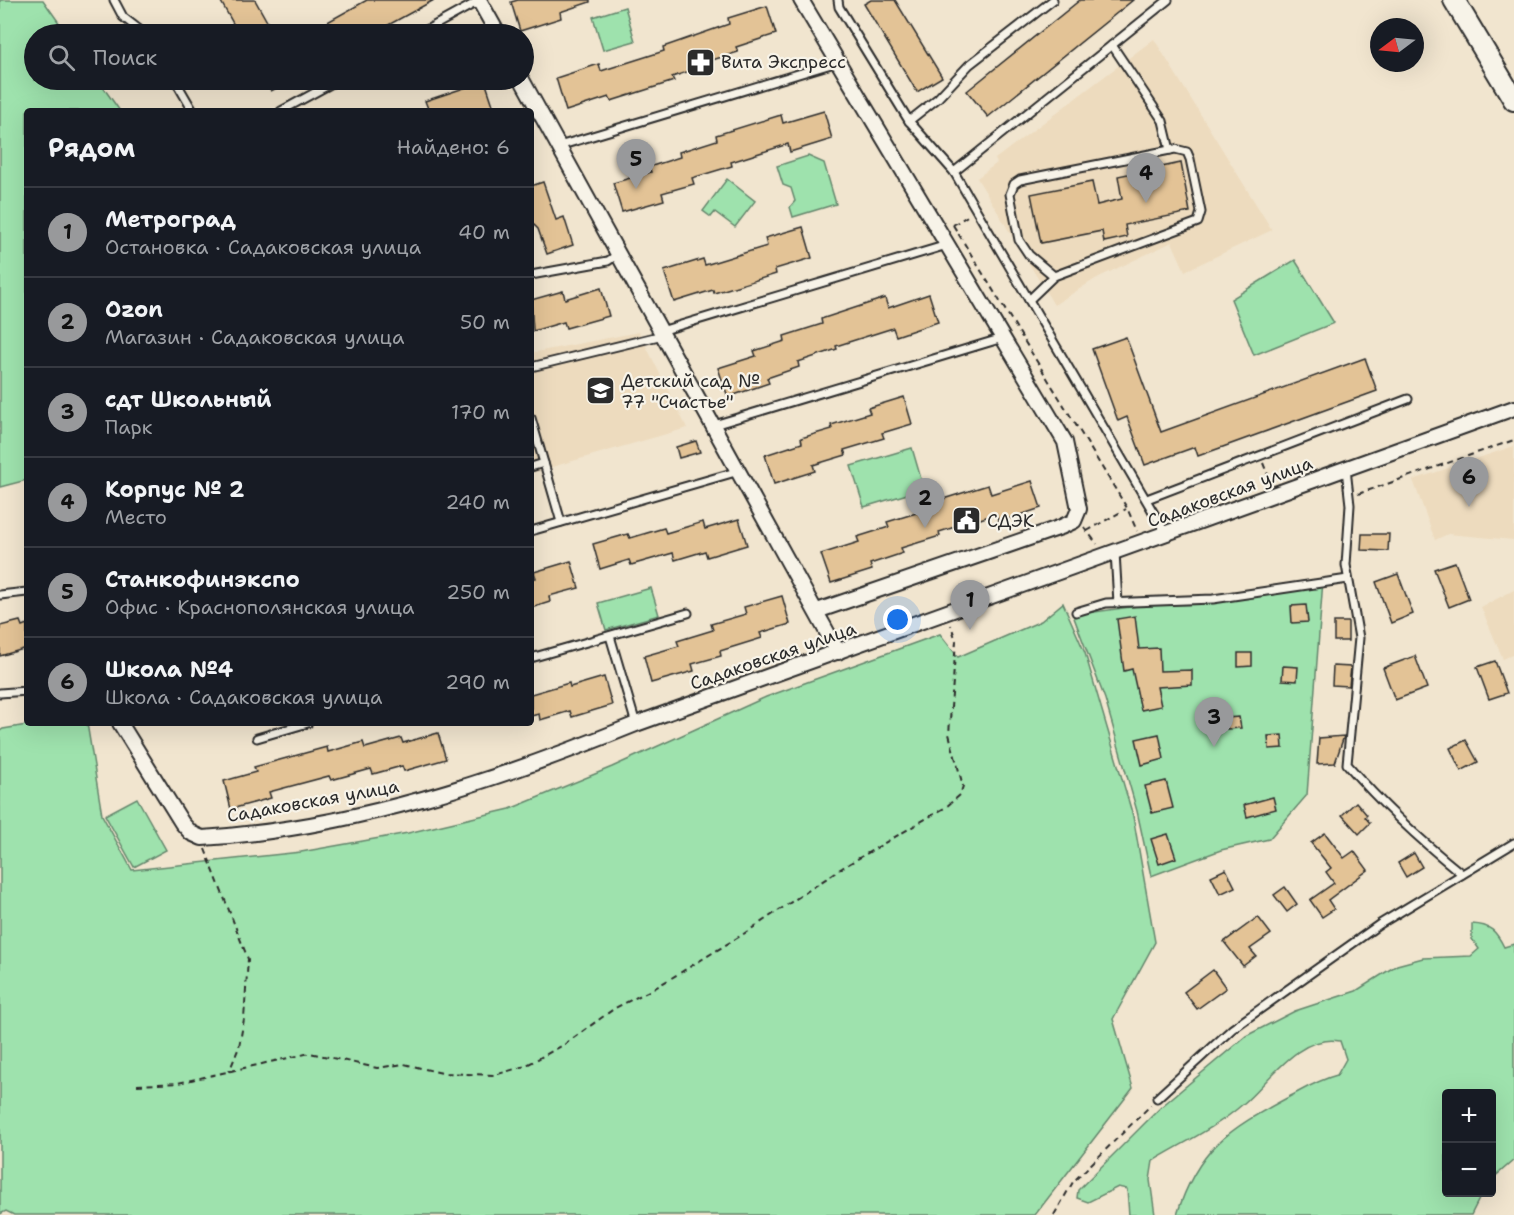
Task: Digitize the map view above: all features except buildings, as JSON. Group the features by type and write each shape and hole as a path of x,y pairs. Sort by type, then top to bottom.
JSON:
{"main road":[{"path":"1459,2 1514,100"}],"street":[{"path":"479,0 492,24"},
{"path":"801,0 1065,442 1079,509 1077,517 1060,527 817,611"},
{"path":"528,90 838,652"},
{"name":"Садаковская улица","path":"202,838 318,822 426,798 512,772 636,724 948,614 1514,408"},
{"path":"122,726 182,823 191,833 202,838"}],"lane":[{"path":"114,0 123,17 132,24"},
{"path":"437,24 479,0"},
{"path":"838,0 839,7 909,121 954,172 1166,534"},
{"path":"909,121 938,98 969,65 1053,0"},
{"path":"954,172 1168,0"},
{"path":"1112,45 1163,121 1170,150"},
{"path":"560,146 838,62"},
{"path":"181,90 191,108"},
{"path":"287,108 320,90"},
{"path":"1029,300 1054,276 1198,222 1201,212 1190,159 1182,149 1020,180 1014,184 1011,196 1020,240 1029,255 1054,276"},
{"path":"534,366 662,333 944,239"},
{"path":"534,274 608,261 619,254"},
{"path":"714,425 1003,338"},
{"path":"1147,499 1408,399"},
{"path":"534,428 561,522"},
{"path":"534,466 544,463"},
{"path":"1346,469 1350,497 1346,565 1359,638 1347,764 1372,793 1417,837 1462,874"},
{"path":"534,530 739,471"},
{"path":"1115,552 1118,603"},
{"path":"1076,612 1118,603 1213,599 1348,579"},
{"path":"0,594 24,592"},
{"path":"534,657 688,613"},
{"path":"610,636 636,724"},
{"path":"0,693 24,691"},
{"path":"257,738 298,726"},
{"path":"1157,1098 1232,1029 1380,924 1514,843"}],"path":[{"path":"944,239 953,225 976,211"},
{"path":"953,225 1127,508 1142,543"},
{"path":"1350,497 1514,440"},
{"path":"1260,456 1272,486"},
{"path":"1087,531 1127,508"},
{"path":"137,1085 178,1083 310,1053 377,1068 404,1064 442,1073 495,1075 525,1066 565,1044 615,1008 655,988 742,935 842,868 946,807 960,795 963,786 949,734 956,641 948,614"},
{"path":"202,838 206,856 248,959 244,1019 239,1047 229,1072"},
{"path":"1054,1215 1073,1182 1157,1098"}],"shaded area":[{"path":"1154,39 1272,230 1185,271 1172,242 1097,278 1054,305 977,178 997,163 995,159"},
{"name":"Детский сад № 77 \"Счастье\"","path":"639,332 687,428 534,472 534,352"},
{"path":"1514,446 1514,540 1448,534 1435,540 1413,480"},
{"path":"1514,590 1514,654 1503,659 1481,607"}],"green space":[{"path":"0,0 43,0 60,24 24,24 24,90 105,90 118,108 24,108 24,481 0,487"},
{"path":"625,7 635,41 603,50 593,17"},
{"path":"808,156 824,163 836,204 793,217 790,207 795,201 791,188 783,185 777,166"},
{"path":"727,179 755,201 735,227 715,212 711,217 703,211"},
{"path":"1295,260 1334,323 1254,355 1231,299"},
{"path":"912,448 924,489 864,507 851,466"},
{"path":"1323,580 1307,795 1269,839 1221,850 1151,876 1137,811 1105,699 1073,615"},
{"path":"651,588 659,615 606,630 598,603"},
{"path":"1063,603 1085,653 1133,816 1155,942 1113,1019 1133,1088 1035,1215 14,1215 6,1211 0,1214 0,731 3,729 24,726 87,726 102,815 132,870 301,852 408,833 510,809 612,767 766,697 940,634 958,657 1041,621"},
{"path":"137,798 166,850 134,867 105,815"},
{"path":"1472,924 1492,930 1504,947 1514,944 1514,1160 1496,1176 1496,1089 1442,1089 1442,1197 1480,1197 1471,1215 1177,1215 1194,1173 1218,1143 1266,1109 1311,1085 1337,1075 1346,1059 1340,1041 1325,1041 1298,1052 1233,1112 1153,1161 1150,1180 1155,1215 1129,1215 1127,1189 1118,1187 1088,1202 1077,1198 1078,1190 1161,1107 1246,1036 1295,1011 1356,991 1397,965 1423,958 1471,956 1479,949 1472,939"}],"place":[{"name":"Вита Экспресс","path":"700,62"},
{"name":"Станкофинэкспо","path":"636,189"},
{"name":"Корпус № 2","path":"1146,203"},
{"name":"Детский сад № 77 \"Счастье\"","path":"600,391"},
{"name":"Школа №4","path":"1469,507"},
{"name":"СДЭК","path":"966,521"},
{"name":"Ozon","path":"925,528"},
{"name":"Метроград","path":"970,630"},
{"name":"сдт Школьный","path":"1214,747"}]}
